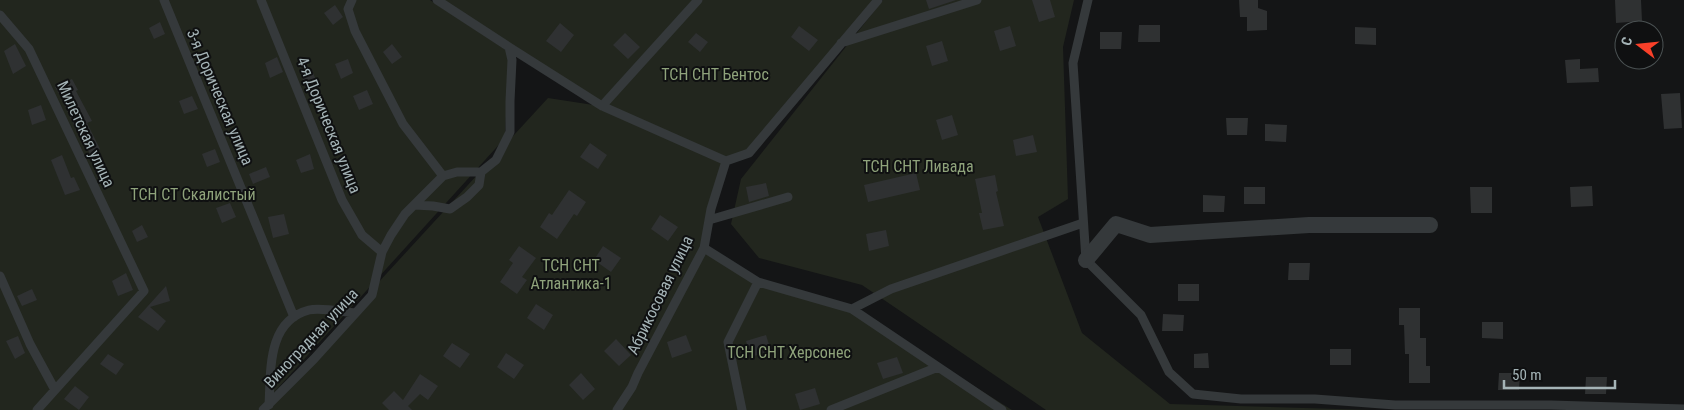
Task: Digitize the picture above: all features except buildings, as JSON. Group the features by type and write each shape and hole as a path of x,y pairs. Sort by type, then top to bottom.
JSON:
{"street":[{"path":"1086,260 1116,224 1150,235 1309,225 1430,225"}],"lane":[{"name":"3-я Дорическая улица","path":"164,0 294,317"},
{"name":"4-я Дорическая улица","path":"261,0 342,200 362,235 382,252"},
{"path":"352,0 348,9 355,31 403,124 443,176 457,172 481,172 496,160 510,132 512,60 508,47"},
{"path":"602,106 698,0"},
{"path":"440,1 508,47 602,106 726,161 749,153 878,0"},
{"path":"841,44 977,0"},
{"path":"1088,0 1073,63 1086,260 1141,315 1169,372 1193,394 1241,398 1315,399 1396,405 1551,405 1684,409"},
{"name":"Милетская улица","path":"0,16 30,49 144,291 37,410"},
{"name":"Абрикосовая улица","path":"617,410 632,387 704,248 711,209 726,161"},
{"path":"415,205 450,209 467,197 479,185 481,172"},
{"name":"Виноградная улица","path":"266,407 314,359 372,295 382,252 390,235 404,214 443,176"},
{"path":"709,220 788,197"},
{"path":"852,309 891,289 1083,223"},
{"path":"704,248 758,282 852,309 1002,410"},
{"path":"0,276 30,344 55,390"},
{"path":"742,410 728,342 758,282"},
{"path":"266,407 275,341 283,327 294,317 310,309 355,313"},
{"path":"830,410 938,366"}],"green space":[{"name":"ТСН СТ Скалистый","path":"0,0 430,0 509,52 505,138 258,410 0,410"},
{"name":"ТСН СНТ Атлантика-1","path":"435,0 874,0 749,153 726,161 704,248 758,282 852,309 1012,410 261,410 548,98 600,106"},
{"name":"ТСН СНТ Ливада","path":"883,0 1074,0 1063,47 1068,199 1038,217 1082,333 1170,404 1372,410 1046,410 862,285 759,258 731,224 741,179"}],"park label":[{"name":"ТСН СНТ Бентос","path":"715,74"},
{"name":"ТСН СНТ Херсонес","path":"789,352"}]}
